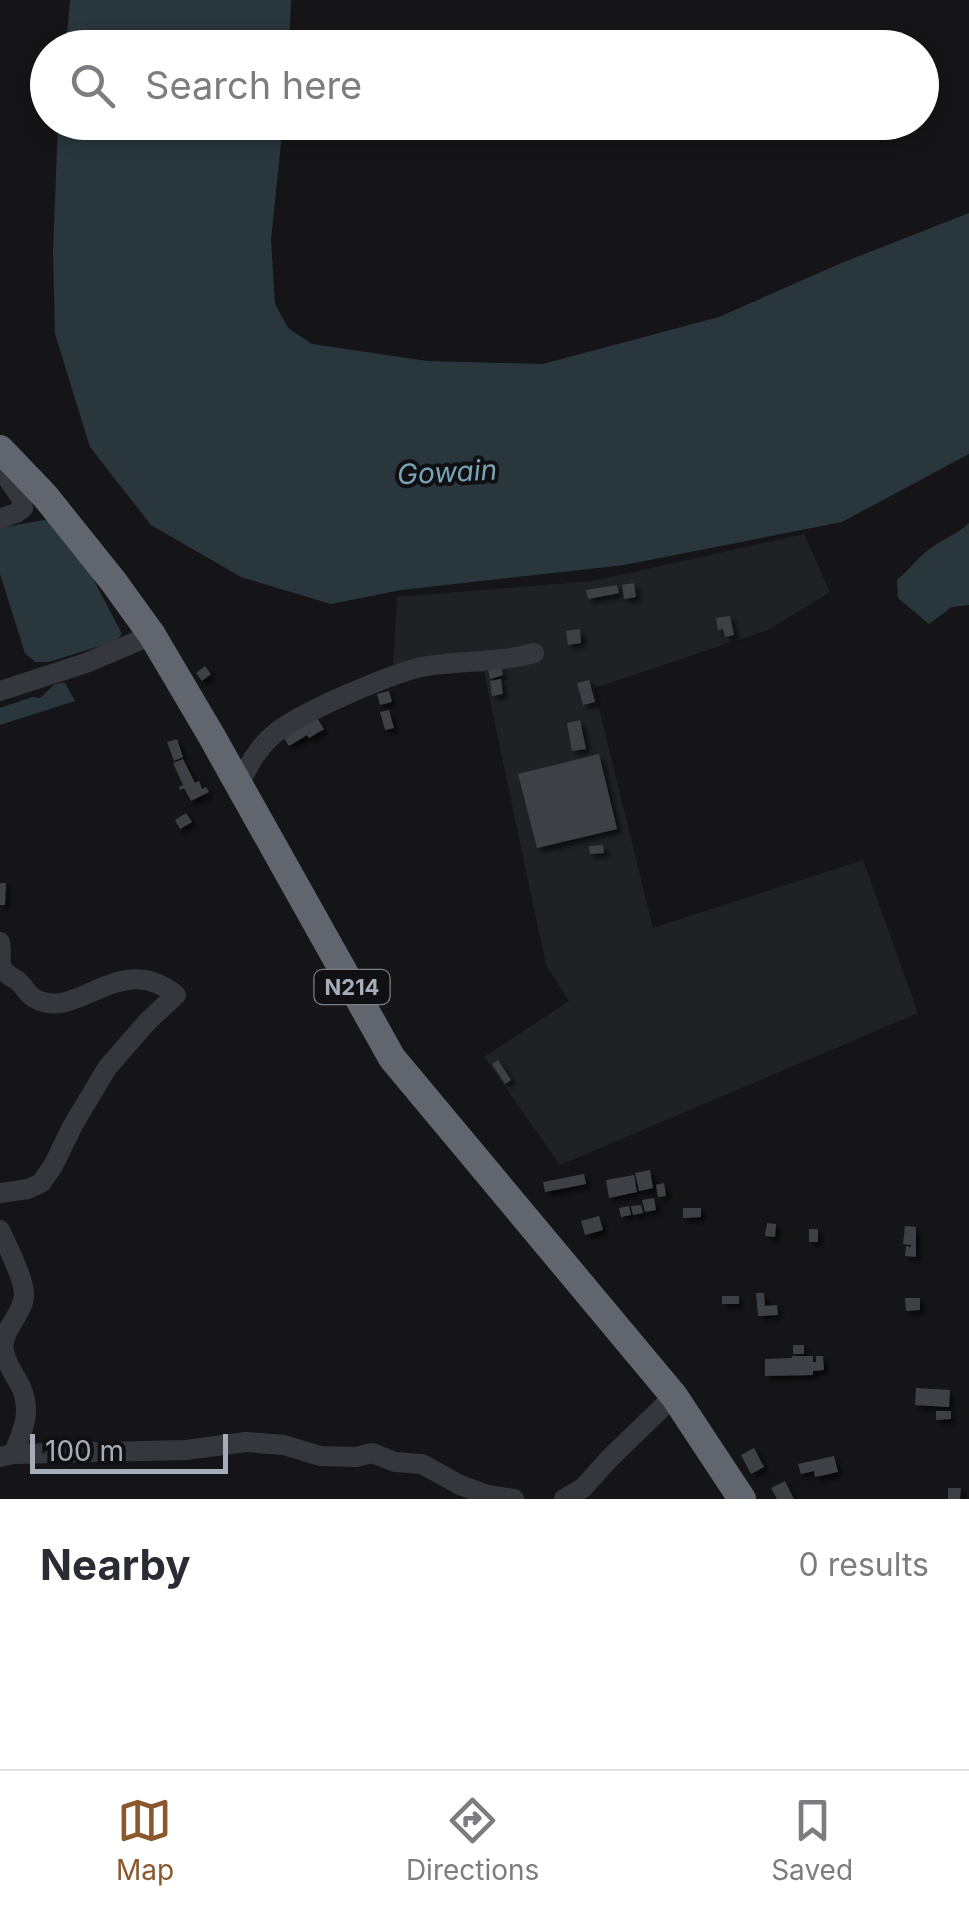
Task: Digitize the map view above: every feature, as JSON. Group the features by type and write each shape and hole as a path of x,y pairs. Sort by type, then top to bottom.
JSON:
{"highway":[{"name":"N214","path":"0,449 45,496 152,635 392,1058 674,1396 742,1499"}],"street":[{"path":"0,466 21,498 23,508 0,519"},
{"path":"0,691 86,663 152,635"},
{"path":"238,785 256,752 275,732 364,688 422,666 508,660 534,654"},
{"path":"0,942 3,971 35,999 64,1002 126,979 140,978 159,982 176,995 107,1068 41,1183 0,1193"},
{"path":"0,1230 24,1282 21,1310 5,1334 4,1350 22,1390 25,1426 6,1455"},
{"path":"564,1499 583,1488 674,1396"},
{"path":"6,1455 186,1450 246,1442 284,1445 320,1456 372,1454 395,1462 422,1464 460,1485 514,1499"}],"shaded area":[{"path":"804,534 830,592 768,630 594,688 653,928 863,860 918,1013 560,1165 484,1057 569,1001 546,965 484,672 393,667 397,597 593,581"}],"water":[{"path":"70,0 291,0 290,30 67,30"},
{"name":"Gowain","path":"57,140 281,140 271,240 275,304 288,328 312,344 427,361 543,364 719,317 969,213 969,454 842,522 624,565 401,590 331,604 241,577 151,525 90,447 55,334"},
{"path":"44,520 55,523 73,540 122,634 116,641 49,662 35,662 25,653 0,574 0,528"},
{"path":"969,523 969,605 952,607 929,624 898,598 897,580 927,551"},
{"path":"65,683 75,701 0,725 0,708 40,698 55,684"}],"building":[{"path":"634,583 636,597 624,599 622,585"},
{"path":"617,585 619,593 588,599 586,590"},
{"path":"730,616 734,635 725,637 723,629 718,630 716,618"},
{"path":"580,629 581,643 568,645 566,631"},
{"path":"205,666 211,674 202,681 196,673"},
{"path":"501,667 503,675 490,679 488,670"},
{"path":"501,679 503,694 492,696 490,681"},
{"path":"589,680 595,702 583,705 577,683"},
{"path":"389,691 392,702 380,705 377,694"},
{"path":"389,710 394,728 385,730 380,712"},
{"path":"317,718 324,729 289,746 284,738"},
{"path":"580,720 586,749 572,751 567,723"},
{"path":"177,739 183,757 174,761 167,742"},
{"path":"599,754 617,829 537,848 518,774"},
{"path":"183,759 195,783 199,781 202,789 206,787 209,792 191,801 184,788 180,790 183,785 173,763"},
{"path":"186,813 192,822 180,829 175,820"},
{"path":"603,845 604,853 590,854 589,846"},
{"path":"0,883 6,883 5,905 0,905"},
{"path":"498,1060 511,1080 505,1084 492,1064"},
{"path":"650,1170 653,1188 639,1191 635,1173"},
{"path":"584,1174 586,1184 545,1192 543,1182"},
{"path":"634,1175 637,1192 609,1198 606,1180"},
{"path":"664,1183 666,1196 658,1197 656,1185"},
{"path":"654,1198 656,1210 645,1212 642,1200"},
{"path":"641,1205 643,1213 633,1215 631,1206"},
{"path":"629,1206 631,1215 621,1217 619,1208"},
{"path":"683,1208 701,1208 701,1217 683,1218"},
{"path":"599,1216 603,1230 585,1235 581,1221"},
{"path":"767,1223 776,1224 775,1237 765,1236"},
{"path":"905,1226 916,1227 916,1257 905,1256 906,1246 911,1245 903,1244"},
{"path":"809,1229 818,1229 818,1242 809,1242"},
{"path":"756,1293 764,1293 765,1306 777,1305 778,1315 758,1316"},
{"path":"722,1296 739,1296 739,1304 722,1304"},
{"path":"905,1298 920,1298 920,1310 906,1311"},
{"path":"793,1345 804,1345 804,1354 793,1354"},
{"path":"813,1356 816,1362 816,1356 823,1356 824,1370 813,1371 813,1375 765,1376 765,1359"},
{"path":"916,1388 950,1390 949,1407 915,1405"},
{"path":"936,1411 951,1411 951,1419 936,1420"},
{"path":"754,1448 764,1467 751,1474 741,1455"},
{"path":"834,1456 838,1472 815,1477 814,1471 801,1474 798,1464"},
{"path":"785,1481 794,1499 777,1499 771,1488"},
{"path":"948,1488 961,1488 960,1499 948,1499"}]}
